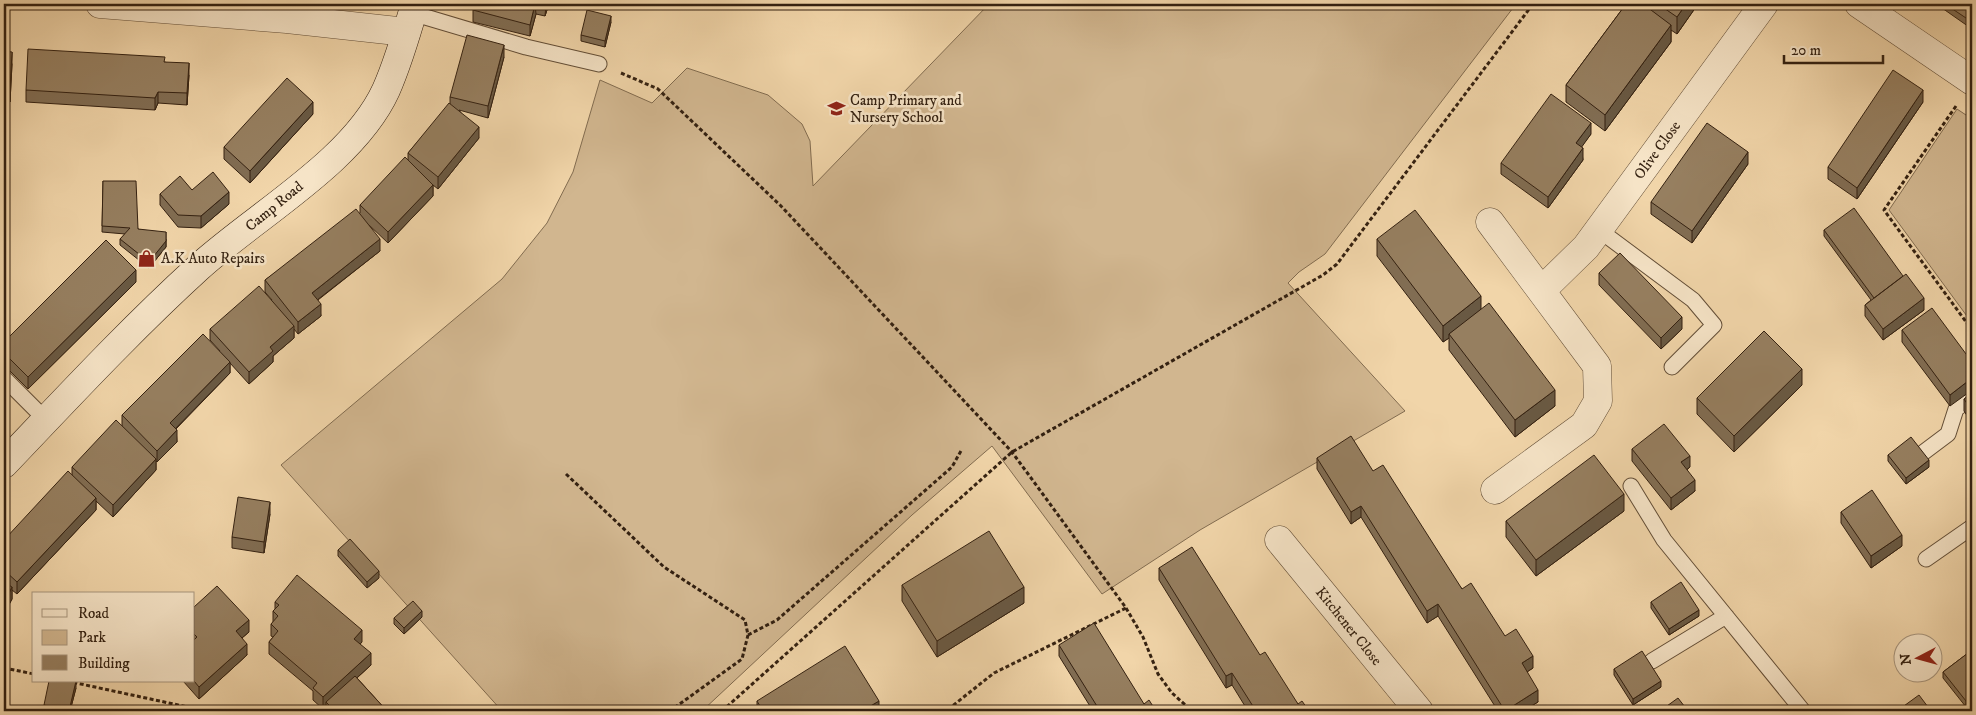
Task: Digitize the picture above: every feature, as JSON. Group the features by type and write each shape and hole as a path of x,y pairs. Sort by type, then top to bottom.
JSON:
{"street":[{"path":"100,4 297,20 411,16"},
{"name":"Olive Close","path":"1542,290 1586,247 1764,4"},
{"path":"1859,4 1965,92"},
{"name":"Camp Road","path":"4,464 136,325 200,266 343,150 367,121 386,90 411,16"},
{"path":"1490,222 1597,366 1598,401 1584,426 1495,490"},
{"name":"Kitchener Close","path":"1278,540 1419,711"}],"lane":[{"path":"411,16 526,47 599,64"},
{"path":"1598,230 1694,300 1714,325 1672,367"},
{"path":"4,378 46,420"},
{"path":"1924,452 1948,434 1956,409 1972,397"},
{"path":"1631,486 1664,540 1803,711"},
{"path":"1926,560 1972,527"},
{"path":"1652,661 1726,616"}],"path":[{"path":"722,711 1012,452 1323,275 1337,264 1533,4"},
{"path":"599,64 658,90 780,206 1012,452 1126,608 1143,637 1158,674 1172,693 1192,711"},
{"path":"1965,92 1884,210 1972,330"},
{"path":"748,635 777,620 952,468 962,449"},
{"path":"566,474 664,567 745,620 748,635 742,658 670,711"},
{"path":"946,711 994,673 1126,608"},
{"path":"4,668 32,674"},
{"path":"72,682 206,711"}],"green space":[{"path":"989,4 1516,4 1325,254 1299,272 1288,283 1405,411 1200,530 1102,594 992,446 912,515 702,711 502,711 281,465 502,279 547,223 573,172 600,80 652,103 687,68 768,95 802,124 810,141 813,186"},
{"path":"1957,109 1972,119 1972,323 1889,210"}],"building":[{"path":"474,4 535,4 530,25 473,10"},
{"path":"1626,4 1643,4 1671,25 1605,115 1566,85"},
{"path":"1658,4 1686,4 1677,17"},
{"path":"1945,4 1972,4 1972,22"},
{"path":"587,10 611,16 605,41 581,35"},
{"path":"467,35 504,45 488,106 450,97"},
{"path":"28,49 165,57 164,62 189,63 187,93 158,92 155,98 26,90"},
{"path":"4,51 12,52 10,90 4,90"},
{"path":"1893,70 1923,90 1857,188 1828,167"},
{"path":"287,78 313,102 250,171 224,147"},
{"path":"1551,94 1591,123 1576,143 1583,148 1548,197 1501,163"},
{"path":"449,103 479,127 438,177 408,153"},
{"path":"1707,123 1748,152 1692,231 1651,202"},
{"path":"405,157 433,185 388,232 360,205"},
{"path":"213,172 229,192 201,216 178,215 160,194 180,176 192,190"},
{"path":"103,181 136,181 138,229 166,232 166,241 149,262 120,239 130,228 102,226"},
{"path":"1854,208 1903,276 1874,298 1824,230"},
{"path":"356,209 380,239 312,293 321,304 298,322 265,280"},
{"path":"1415,210 1481,296 1443,326 1377,239"},
{"path":"106,240 136,270 28,377 4,353 4,342"},
{"path":"1620,253 1682,317 1661,338 1599,273"},
{"path":"1906,274 1924,298 1883,329 1865,305"},
{"path":"259,286 294,326 270,347 273,351 249,372 210,329"},
{"path":"1489,303 1555,390 1515,420 1449,334"},
{"path":"1932,308 1972,362 1972,378 1950,395 1902,330"},
{"path":"1764,331 1802,369 1734,436 1697,398"},
{"path":"203,334 230,362 170,423 177,430 157,451 122,415"},
{"path":"1972,393 1972,411 1964,399"},
{"path":"116,420 156,459 113,505 72,467"},
{"path":"1664,424 1690,456 1681,462 1695,480 1671,498 1632,449"},
{"path":"1351,436 1373,471 1383,465 1462,589 1471,583 1505,636 1516,629 1533,656 1522,663 1538,690 1505,711 1438,604 1427,611 1361,506 1351,512 1317,458"},
{"path":"1911,437 1929,460 1906,478 1888,455"},
{"path":"1594,455 1624,494 1536,560 1506,521"},
{"path":"68,471 96,498 17,582 4,570 4,540"},
{"path":"1872,490 1902,535 1871,556 1841,512"},
{"path":"238,497 270,502 264,542 232,537"},
{"path":"989,531 1024,587 937,641 902,585"},
{"path":"350,539 379,571 367,582 338,550"},
{"path":"1192,547 1260,655 1265,652 1298,704 1302,701 1309,711 1256,711 1232,673 1226,676 1159,568"},
{"path":"297,575 362,630 354,639 371,653 323,697 313,688 317,683 269,642 278,631 271,624 278,616 273,611 279,605 275,602"},
{"path":"4,582 12,587 4,603"},
{"path":"1681,582 1699,610 1669,629 1651,602"},
{"path":"217,586 249,620 236,631 247,644 199,687 195,682 195,639 197,637 195,635 195,606"},
{"path":"413,601 422,611 404,628 394,618"},
{"path":"1094,623 1144,704 1149,700 1156,711 1100,711 1059,645"},
{"path":"845,646 879,701 862,711 763,711 757,701"},
{"path":"1972,650 1972,697 1966,701 1944,671"},
{"path":"1642,651 1661,681 1633,699 1614,669"},
{"path":"355,676 387,711 335,711 326,702"},
{"path":"49,682 76,682 69,711 44,705"},
{"path":"1919,695 1931,711 1897,711"},
{"path":"1678,698 1688,711 1660,711"}],"place":[{"name":"Camp Primary and Nursery School","path":"836,109"},
{"name":"A.K Auto Repairs","path":"147,258"}]}
